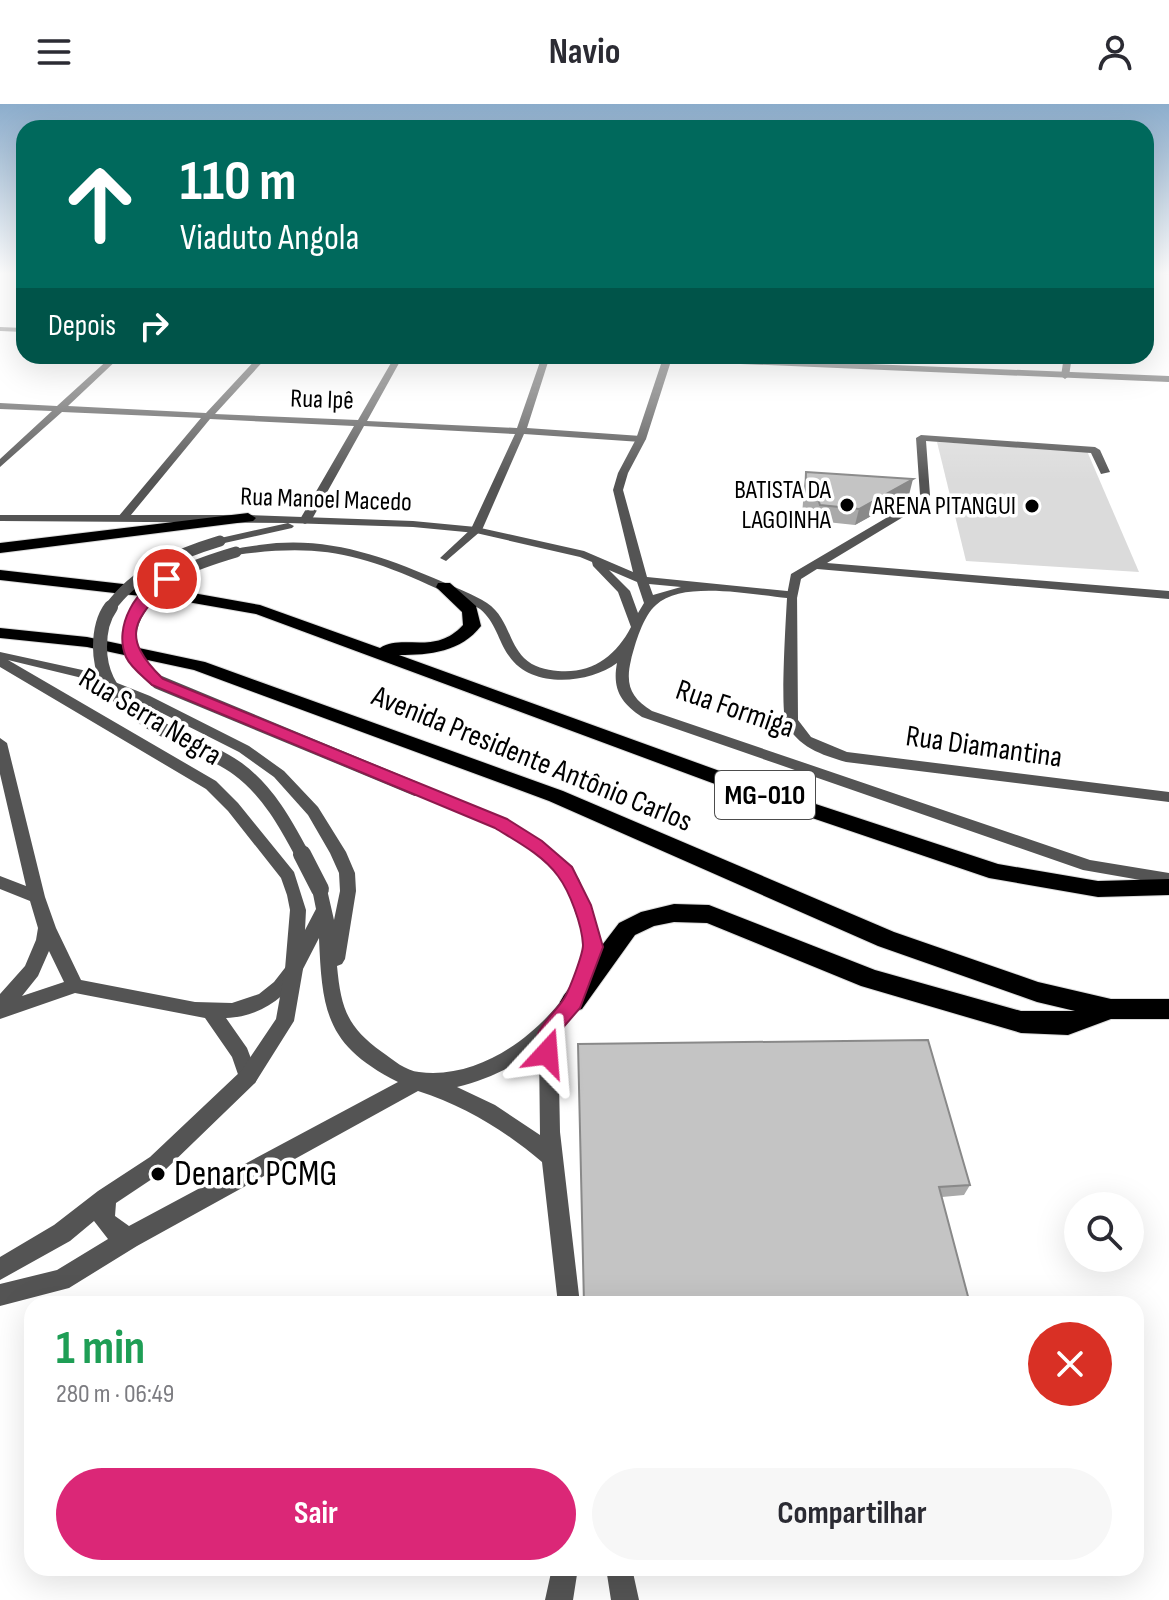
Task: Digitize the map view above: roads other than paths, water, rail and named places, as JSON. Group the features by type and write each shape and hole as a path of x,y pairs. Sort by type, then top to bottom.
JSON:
{"highway":[{"path":"0,548 248,518"},
{"name":"Avenida Presidente Antônio Carlos","path":"0,575 176,595 260,610 373,649 744,788 997,872 1098,889 1169,887"},
{"path":"373,649 436,647 465,637 472,626 470,610 444,587"},
{"name":"Avenida Presidente Antônio Carlos","path":"0,633 87,642 199,666 556,796 886,939 1037,992 1111,1009 1169,1009"},
{"path":"573,1002 627,929 649,918 674,913 709,914 870,979 1021,1022 1068,1024 1111,1009"}],"street":[{"path":"0,464 109,364"},
{"path":"122,519 207,417 257,364"},
{"path":"395,364 305,521 220,541 180,554 149,569 117,597 104,617 98,644 101,666 111,689 139,716 195,743 252,781 283,824 323,898 333,1010 349,1036 369,1054 417,1082 456,1093 478,1104 526,1135 550,1156"},
{"path":"446,558 476,530 521,431 543,364"},
{"path":"666,364 641,439 623,473 618,490 650,603 661,596 703,587"},
{"path":"816,364 1169,379"},
{"path":"1065,376 1067,364"},
{"name":"Rua Ipê","path":"0,406 641,439"},
{"path":"793,595 795,577 919,503 925,495 921,438 1095,450 1105,472"},
{"name":"Rua Manoel Macedo","path":"0,518 248,518 413,524 476,530 584,554 642,580 793,595"},
{"path":"0,1295 61,1280 129,1238 417,1082 466,1076 495,1067 520,1052 549,1028 573,1002 593,947 582,905 566,872 536,845 501,824 158,682 134,659 128,638 132,618 143,600 155,588 188,568 236,552 293,545 349,549 392,563 491,611 515,657 542,673 569,675 590,672 605,666 631,642"},
{"path":"584,554 607,571 624,591 636,625"},
{"path":"812,565 1169,595"},
{"name":"Rua Diamantina","path":"793,595 791,720 798,731 822,749 846,757 1169,797"},
{"name":"Rua Formiga","path":"650,603 636,625 621,674 623,692 634,706 647,714 1089,866 1169,879"},
{"name":"Rua Serra Negra","path":"0,654 82,674 145,699 244,749 279,774 301,795 338,852 347,873 348,891 331,983"},
{"name":"Rua Serra Negra","path":"0,661 195,774 233,807 288,876 298,910 294,969"},
{"path":"0,743 37,897 47,928 75,986"},
{"path":"0,882 37,897"},
{"path":"0,1011 75,986 212,1014 240,1010 265,1000 284,985 294,969 323,898"},
{"path":"0,1005 24,982 36,965 47,928"},
{"path":"0,1269 62,1233 106,1198 157,1164 248,1077 285,1021 294,969"},
{"path":"212,1014 240,1054 248,1077"},
{"path":"549,1028 546,1078 550,1156 568,1296"},
{"path":"106,1198 104,1220 113,1230 129,1238"},
{"path":"559,1600 564,1576"},
{"path":"620,1576 625,1600"}],"place":[{"name":"BATISTA DA LAGOINHA","path":"847,505"},
{"name":"ARENA PITANGUI","path":"1032,506"},
{"name":"Denarc PCMG","path":"158,1174"}]}
